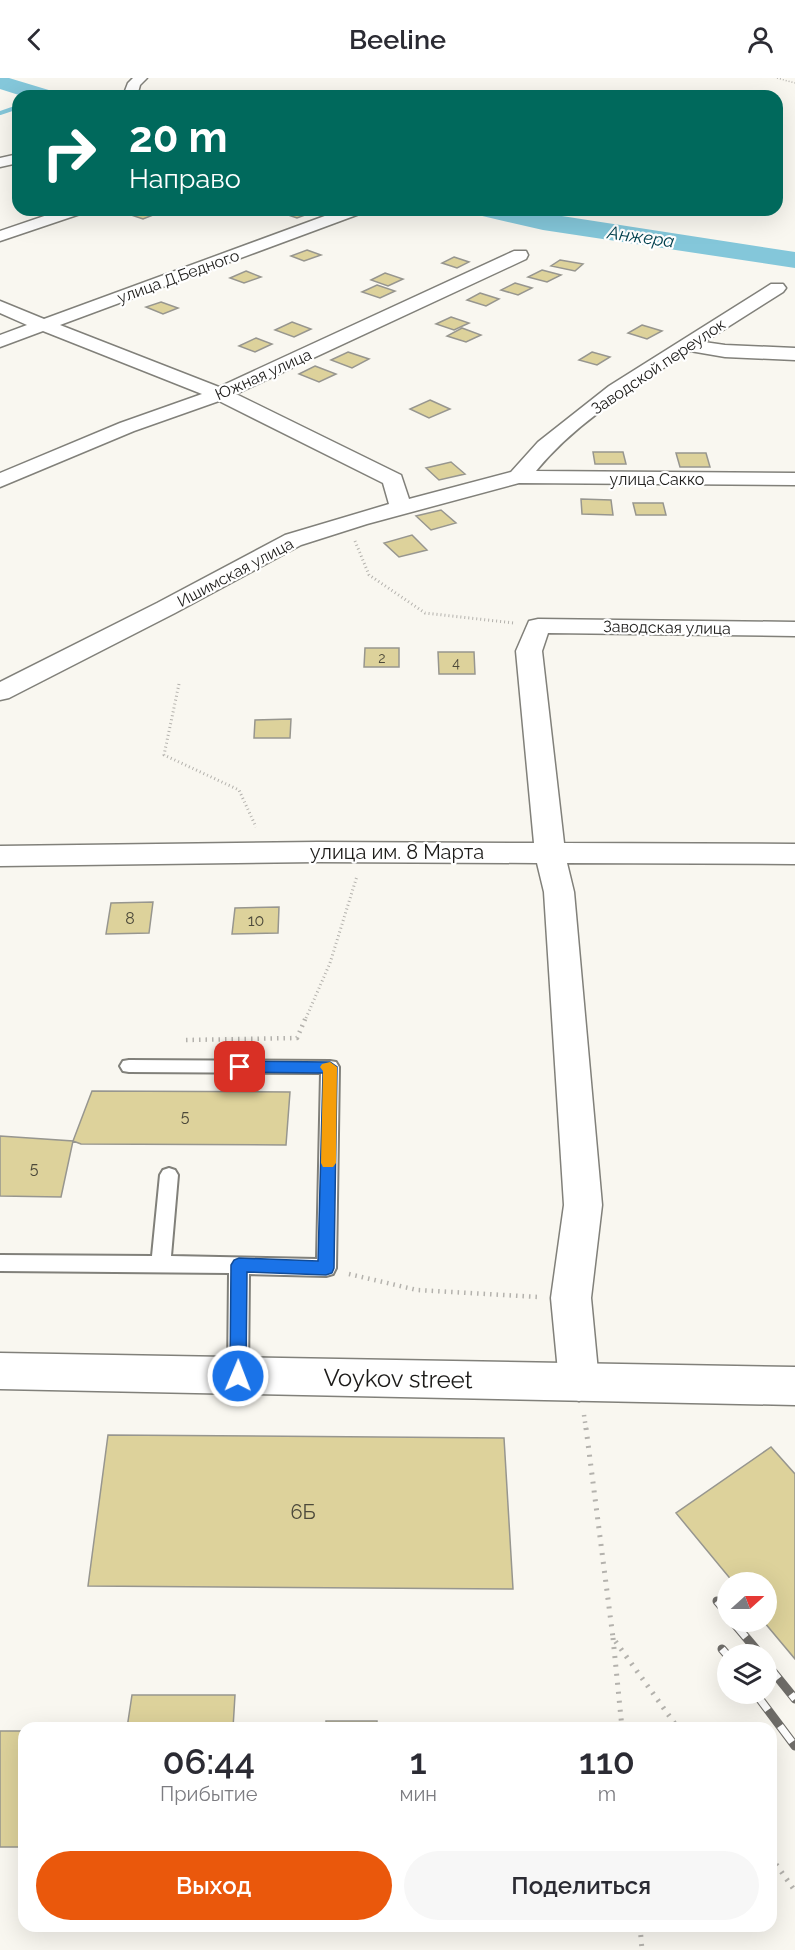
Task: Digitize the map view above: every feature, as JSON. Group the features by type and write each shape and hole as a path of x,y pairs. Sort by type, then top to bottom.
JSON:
{"street":[{"path":"132,90 134,83 141,78"},
{"path":"0,236 59,216"},
{"name":"улица Д.Бедного","path":"0,341 340,216"},
{"name":"Южная улица","path":"0,481 127,428 220,394 520,255"},
{"name":"Заводской переулок","path":"519,477 545,446 616,390 777,288"},
{"path":"0,306 220,394 393,480 401,508"},
{"path":"687,345 725,351 795,354"},
{"name":"улица Сакко","path":"519,477 795,479"},
{"name":"Ишимская улица","path":"0,692 166,608 293,540 359,519 519,477"},
{"path":"538,626 529,651 550,854 559,892 583,1205 571,1298 579,1382"},
{"name":"Заводская улица","path":"538,626 795,629"},
{"name":"улица им. 8 Марта","path":"0,856 268,852 795,855"},
{"name":"Voykov street","path":"0,1371 795,1386"}],"lane":[{"path":"0,1263 326,1268 330,1067 129,1066"},
{"path":"161,1265 169,1174"},
{"path":"238,1376 239,1265"}],"path":[{"path":"777,78 795,83"},
{"path":"359,519 349,527 369,575 425,613 538,626"},
{"path":"179,684 164,755 239,790 268,852"},
{"path":"186,1041 297,1038 330,963 365,852"},
{"path":"326,1268 417,1290 571,1298"},
{"path":"579,1382 613,1638 621,1722"},
{"path":"613,1638 674,1722"},
{"path":"777,1865 795,1890"},
{"path":"640,1932 642,1950"}],"building":[{"path":"134,216 150,216 143,219"},
{"path":"307,250 321,255 304,261 291,256"},
{"path":"454,257 469,262 457,268 442,263"},
{"path":"560,260 583,264 575,271 551,266"},
{"path":"542,270 561,275 547,282 528,277"},
{"path":"246,271 261,277 244,283 230,278"},
{"path":"385,273 403,279 388,286 371,280"},
{"path":"515,283 532,288 518,295 501,290"},
{"path":"377,285 395,291 380,298 362,292"},
{"path":"480,293 499,299 486,306 467,300"},
{"path":"161,302 178,308 163,314 146,307"},
{"path":"451,317 469,323 454,330 436,324"},
{"path":"292,322 311,329 294,337 275,330"},
{"path":"642,325 662,331 647,339 628,333"},
{"path":"462,328 481,335 466,342 447,336"},
{"path":"256,338 272,344 255,352 239,346"},
{"path":"348,352 369,359 352,368 331,360"},
{"path":"592,352 610,357 597,365 579,360"},
{"path":"315,366 336,374 319,382 299,374"},
{"path":"430,400 450,409 429,418 410,409"},
{"path":"593,452 623,452 626,464 595,464"},
{"path":"676,453 706,453 710,467 680,467"},
{"path":"451,462 465,474 439,480 426,468"},
{"path":"581,499 611,500 613,515 582,514"},
{"path":"633,503 663,503 666,515 636,515"},
{"path":"441,510 456,523 431,530 416,516"},
{"path":"412,535 427,550 399,557 384,543"},
{"path":"365,648 399,648 399,667 364,667"},
{"path":"438,652 474,652 475,674 439,674"},
{"path":"291,719 290,738 254,738 255,720"},
{"path":"153,902 149,933 106,934 111,903"},
{"path":"279,907 278,933 232,934 235,908"},
{"path":"92,1091 290,1092 286,1145 81,1144 73,1141"},
{"path":"0,1136 73,1141 61,1197 0,1196"},
{"path":"108,1435 504,1438 513,1589 88,1586"},
{"path":"771,1447 795,1474 795,1659 772,1632 777,1632 777,1572 725,1572 676,1513"},
{"path":"132,1695 235,1695 233,1722 128,1722"},
{"path":"326,1721 377,1721 377,1722"},
{"path":"0,1731 18,1731 18,1847 0,1847"}],"waterway":[{"name":"Анжера","path":"0,82 25,90"},
{"path":"0,113 12,109"},
{"name":"Анжера","path":"515,216 795,260"}],"railway":[{"path":"741,1632 752,1644"},
{"path":"777,1677 795,1699"},
{"path":"764,1704 795,1746"}],"slow traffic":[{"path":"327,1067 330,1067 328,1163"}],"route":[{"path":"238,1376 239,1265 326,1268 330,1067 240,1067"}]}
